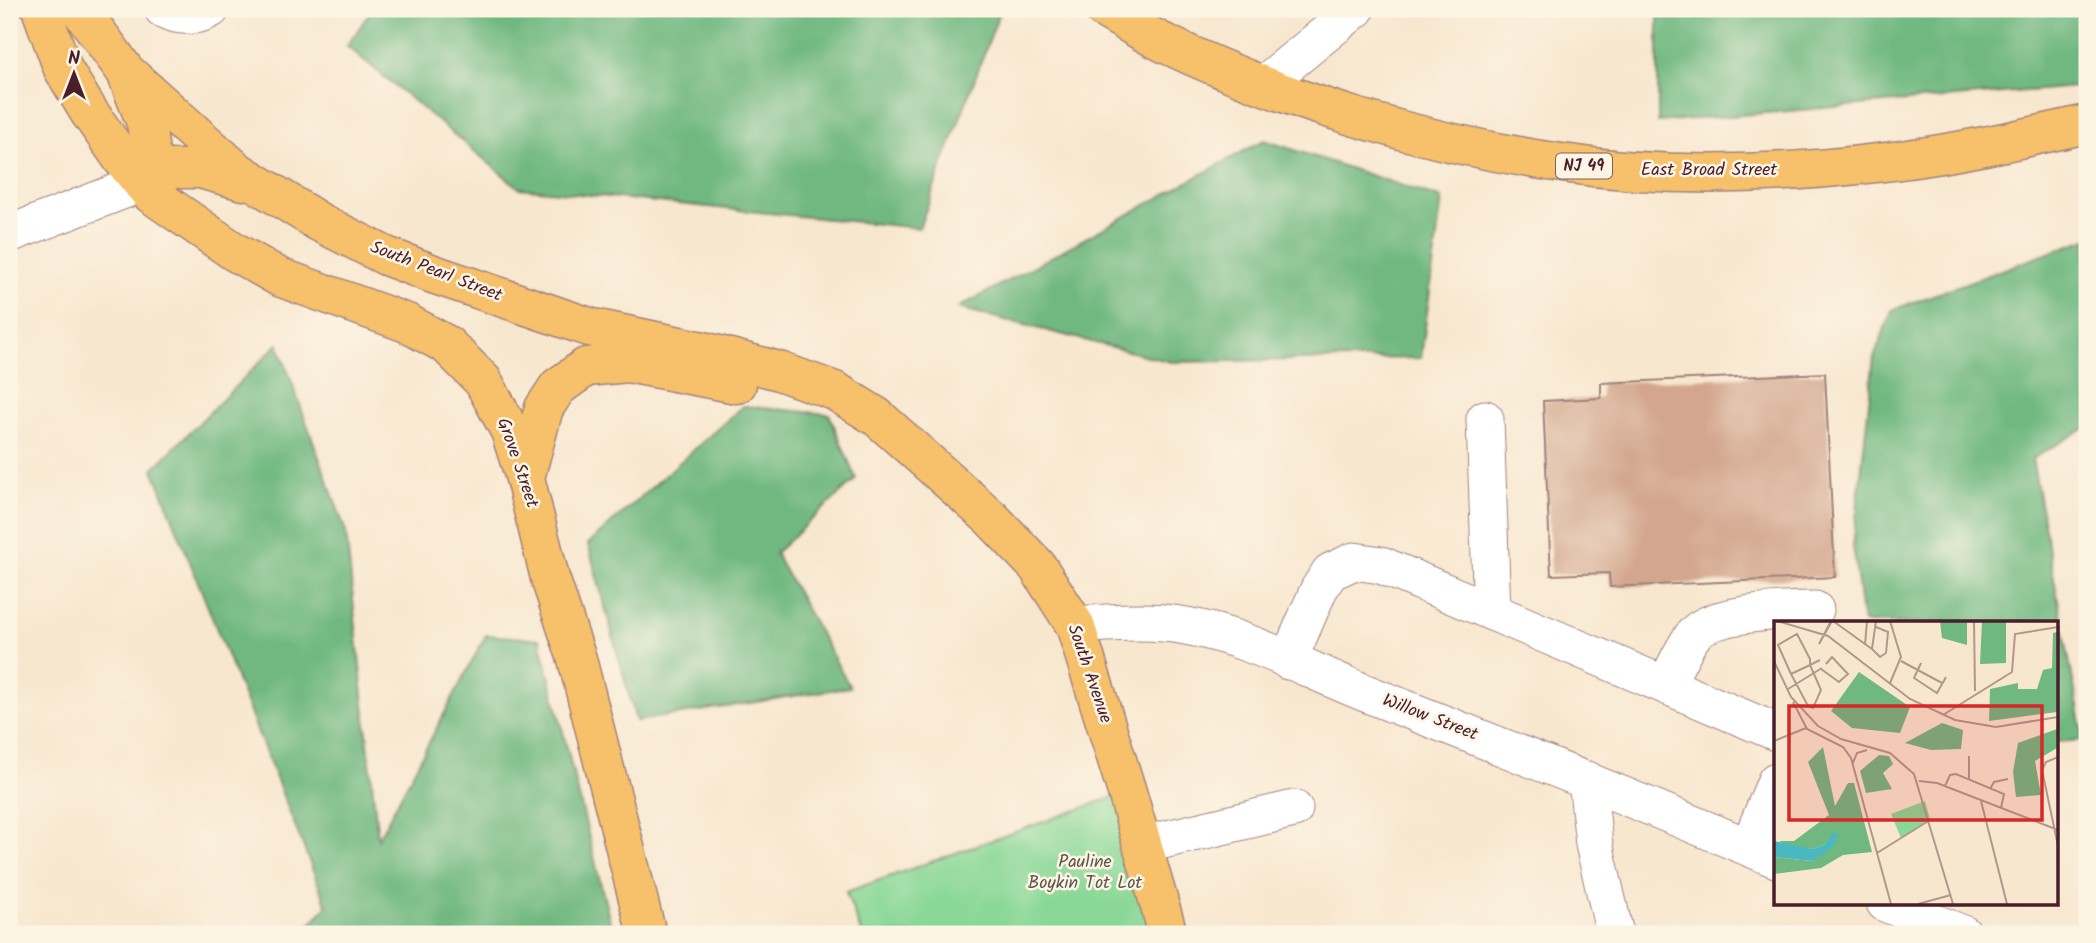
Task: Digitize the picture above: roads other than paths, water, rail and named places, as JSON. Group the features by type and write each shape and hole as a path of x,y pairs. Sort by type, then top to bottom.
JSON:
{"main road":[{"path":"41,9 62,69 89,112 142,183"},
{"name":"South Pearl Street","path":"80,9 126,72 237,171 318,222 386,256 433,274 589,327 704,351 779,371 835,391 863,408"},
{"name":"East Broad Street","path":"1104,9 1163,42 1264,84 1369,121 1489,150 1563,164 1714,173 1883,163 1959,152 2087,124"},
{"path":"126,72 146,124 150,152 142,183"},
{"path":"142,183 170,169 200,169 262,187"},
{"name":"Grove Street","path":"142,183 151,194 234,252 279,277 407,323 447,345 483,381 510,431 525,478 550,578 577,659 646,934"},
{"path":"525,478 544,408 558,387 586,367 628,363 863,408"},
{"name":"South Avenue","path":"863,408 877,417 992,519 1037,566 1075,625 1168,934"}],"street":[{"path":"163,9 174,15 201,15 211,9"},
{"path":"1264,84 1356,9"},
{"path":"9,234 142,183"},
{"path":"1485,419 1492,612"},
{"path":"1288,662 1329,572 1354,561 1381,565 1774,731"},
{"path":"1666,685 1696,631 1718,620 1776,610 1815,610"},
{"name":"Willow Street","path":"1075,625 1151,621 1225,635 1762,853"},
{"path":"1587,780 1594,844 1615,934"},
{"path":"1762,853 1774,791"},
{"path":"1142,845 1294,809"},
{"path":"1888,904 1963,934"}],"park label":[{"name":"Pauline Boykin Tot Lot","path":"1085,872"}]}
